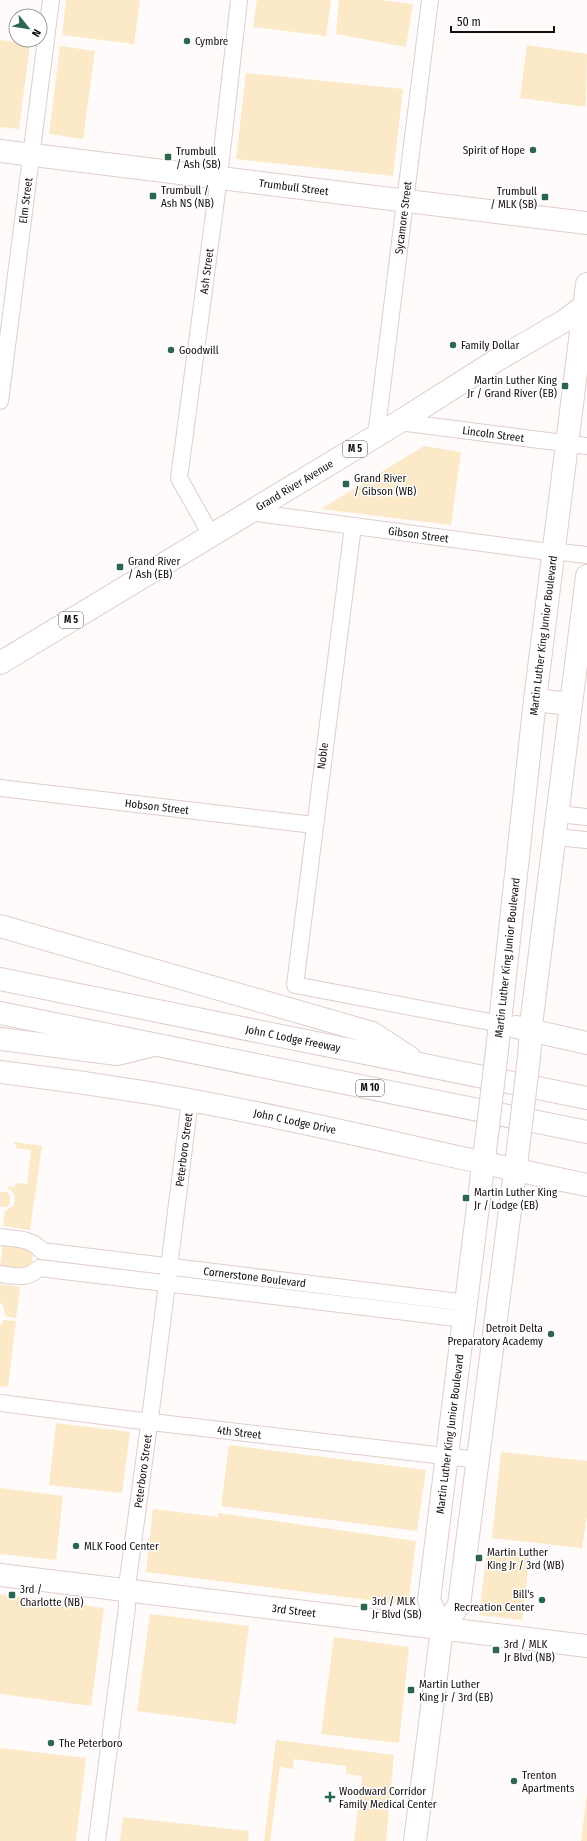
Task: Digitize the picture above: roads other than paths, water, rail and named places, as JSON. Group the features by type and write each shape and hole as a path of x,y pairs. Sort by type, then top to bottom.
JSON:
{"main road":[{"name":"Trumbull Street","path":"0,150 587,222"},
{"name":"Martin Luther King Junior Boulevard","path":"442,1629 428,1600 446,1455 452,1421 501,1024 535,700 553,551 577,444 587,284"},
{"name":"Grand River Avenue","path":"0,664 399,422 497,360 564,321 585,305"},
{"path":"416,1841 442,1629 459,1605 479,1460 516,1170 530,1030 587,576"},
{"path":"535,700 571,704"},
{"path":"0,926 372,1033 418,1064"},
{"name":"John C Lodge Freeway","path":"0,979 587,1098"},
{"name":"M 10","path":"0,1013 587,1132"},
{"path":"501,1024 587,1042"},
{"path":"0,1039 117,1054 153,1045"},
{"name":"John C Lodge Drive","path":"0,1072 95,1084 190,1100 587,1185"},
{"path":"452,1421 462,1435 467,1437 475,1435 482,1430"},
{"name":"3rd Street","path":"0,1575 587,1646"}],"street":[{"name":"Elm Street","path":"0,401 51,0"},
{"name":"Ash Street","path":"211,535 179,478 219,177 239,0"},
{"name":"Sycamore Street","path":"376,436 430,0"},
{"name":"Lincoln Street","path":"399,422 577,444"},
{"name":"Gibson Street","path":"249,512 542,551 587,555"},
{"name":"Noble","path":"353,526 294,985 501,1024"},
{"name":"Hobson Street","path":"0,788 314,825"},
{"path":"558,814 587,817"},
{"path":"555,837 587,840"},
{"name":"Peterboro Street","path":"97,1841 127,1607 126,1591 168,1283 190,1100"},
{"name":"Cornerstone Boulevard","path":"0,1238 29,1241 34,1243 42,1251 169,1267 465,1311"},
{"path":"0,1274 23,1277 30,1275 40,1268 43,1260 42,1251"},
{"name":"Cornerstone Boulevard","path":"40,1268 168,1283 465,1311"},
{"name":"4th Street","path":"0,1403 149,1422 479,1460"}],"place":[{"name":"Cymbre","path":"187,41"},
{"name":"Spirit of Hope","path":"533,150"},
{"name":"Trumbull / Ash (SB)","path":"168,157"},
{"name":"Trumbull / Ash NS (NB)","path":"153,196"},
{"name":"Trumbull / MLK (SB)","path":"545,197"},
{"name":"Family Dollar","path":"453,345"},
{"name":"Goodwill","path":"171,350"},
{"name":"Martin Luther King Jr / Grand River (EB)","path":"565,386"},
{"name":"Grand River / Gibson (WB)","path":"346,484"},
{"name":"Grand River / Ash (EB)","path":"120,567"},
{"name":"Martin Luther King Jr / Lodge (EB)","path":"466,1198"},
{"name":"Detroit Delta Preparatory Academy","path":"551,1334"},
{"name":"MLK Food Center","path":"76,1546"},
{"name":"Martin Luther King Jr / 3rd (WB)","path":"479,1558"},
{"name":"3rd / Charlotte (NB)","path":"12,1595"},
{"name":"Bill's Recreation Center","path":"542,1600"},
{"name":"3rd / MLK Jr Blvd (SB)","path":"364,1607"},
{"name":"3rd / MLK Jr Blvd (NB)","path":"496,1650"},
{"name":"Martin Luther King Jr / 3rd (EB)","path":"411,1690"},
{"name":"The Peterboro","path":"51,1743"},
{"name":"Trenton Apartments","path":"514,1781"},
{"name":"Woodward Corridor Family Medical Center","path":"330,1797"}]}
